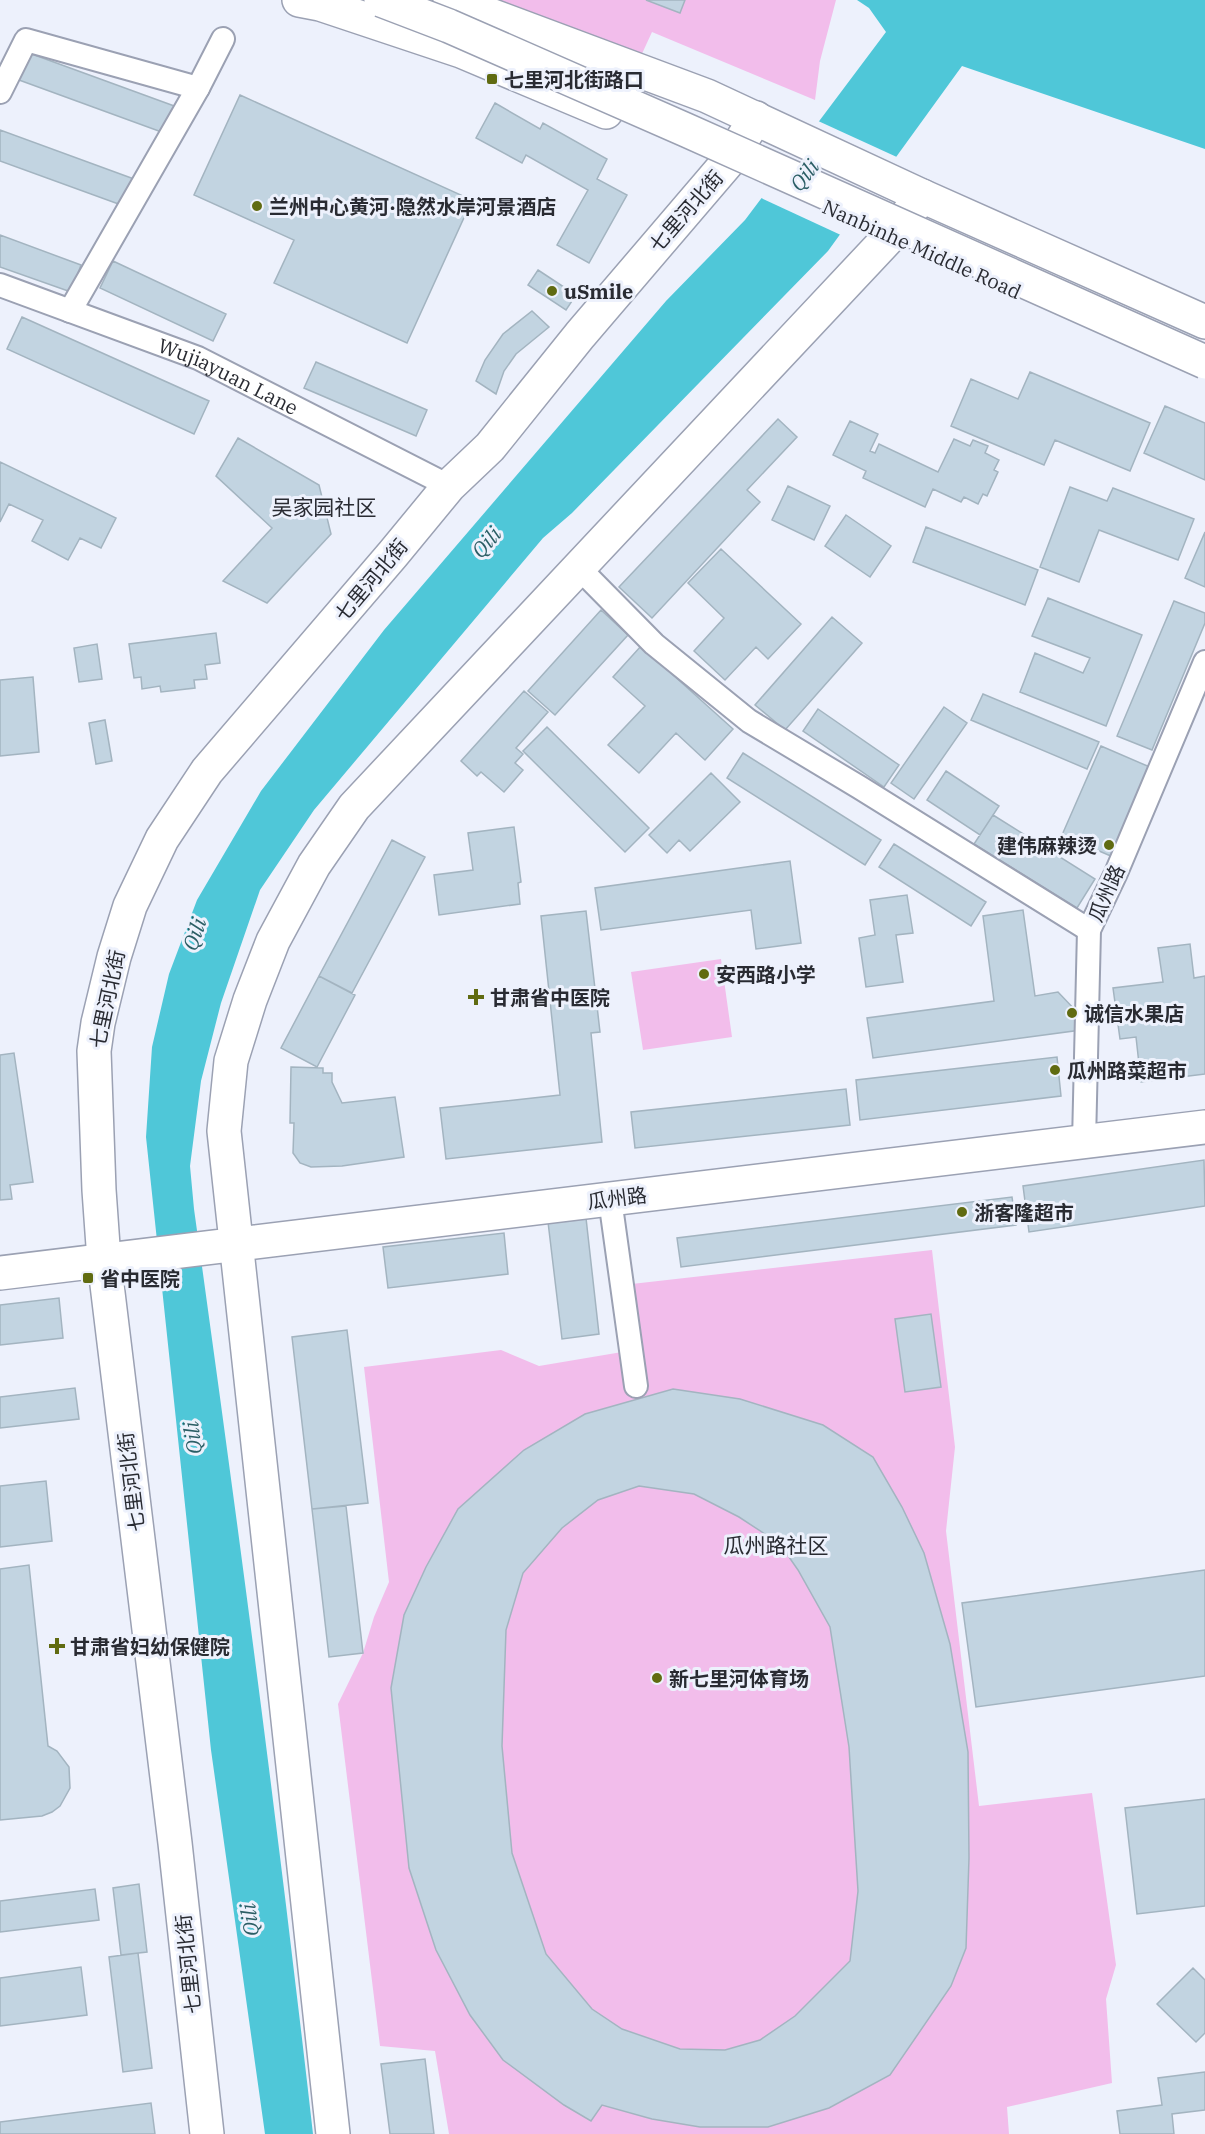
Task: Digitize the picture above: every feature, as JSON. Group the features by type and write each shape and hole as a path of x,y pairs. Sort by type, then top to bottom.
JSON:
{"main road":[{"name":"Nanbinhe Middle Road","path":"299,0 320,4 460,51 879,228 1205,379"},
{"name":"Nanbinhe Middle Road","path":"381,0 448,26 686,129 1205,362"},
{"path":"450,0 707,96 913,192 1205,322"},
{"name":"七里河北街","path":"207,2134 172,1821 104,1260 94,1051 103,1001 130,906 162,839 207,771 449,486 490,447 580,335 740,169 756,118"},
{"path":"333,2134 221,1246 224,1131 231,1061 250,1000 273,941 314,865 354,807 578,567 913,192"},
{"name":"瓜州路","path":"0,1273 1205,1127"}],"street":[{"path":"70,311 198,88 223,39"},
{"path":"0,92 26,40 198,88"},
{"name":"Wujiayuan Lane","path":"0,285 198,358 449,486"},
{"path":"578,567 654,644 749,721 1089,930"},
{"name":"瓜州路","path":"1084,1142 1089,930 1116,873 1205,662"},
{"path":"610,1199 636,1386"}],"shaded area":[{"path":"484,0 836,0 820,61 815,100 652,32 640,58"},
{"path":"721,959 732,1037 643,1050 631,972"},
{"name":"新七里河体育场","path":"932,1250 955,1447 946,1531 979,1806 1092,1793 1116,1965 1106,1999 1112,2083 1007,2107 1009,2134 449,2134 435,2051 380,2046 338,1704 363,1653 374,1617 389,1582 364,1367 501,1350 539,1366 622,1352 614,1286"}],"water":[{"name":"Qili","path":"857,0 1205,0 1205,149 962,66 828,251 572,513 543,538 314,810 260,890 221,1003 201,1081 190,1166 271,1787 313,2134 265,2134 211,1750 146,1137 152,1047 169,974 197,900 261,791 384,630 666,301 745,220 886,32 869,8"}],"pier":[{"path":"816,120 899,158 843,236 759,197"}],"building":[{"path":"646,0 685,0 680,13"},
{"path":"29,53 177,107 167,134 19,80"},
{"path":"240,95 472,200 407,343 274,283 294,240 194,195"},
{"path":"495,103 540,129 543,123 607,159 597,179 627,195 589,263 557,245 588,190 526,155 522,163 476,138"},
{"path":"0,130 134,179 124,206 0,161"},
{"path":"0,235 81,265 71,292 0,267"},
{"path":"113,261 226,314 213,341 100,288"},
{"path":"538,270 576,295 566,310 528,285"},
{"path":"532,311 549,327 516,354 504,371 496,394 476,381 485,360 503,334"},
{"path":"22,317 209,401 194,434 7,349"},
{"path":"316,362 427,410 416,436 304,388"},
{"path":"1030,372 1150,423 1130,471 1055,440 1044,465 951,426 971,379 1018,399"},
{"path":"1165,406 1205,423 1205,480 1144,453"},
{"path":"778,419 797,437 747,490 760,502 652,618 619,587"},
{"path":"850,421 878,434 870,451 875,453 879,444 938,472 954,439 970,446 973,440 988,446 985,453 999,460 994,470 998,472 987,496 983,494 978,504 964,497 961,502 933,489 925,507 863,478 866,471 833,455"},
{"path":"238,438 319,485 331,534 267,603 223,581 272,528 216,476"},
{"path":"0,462 116,518 101,548 80,538 68,560 32,541 43,520 9,504 0,522"},
{"path":"788,486 830,506 814,540 772,520"},
{"path":"1070,487 1107,501 1113,488 1194,519 1178,560 1099,530 1079,582 1040,567"},
{"path":"846,515 891,546 870,577 825,546"},
{"path":"926,527 1038,570 1025,605 913,562"},
{"path":"1205,532 1205,587 1185,578"},
{"path":"721,549 801,624 768,659 756,647 725,680 694,651 724,618 688,583"},
{"path":"1048,598 1142,635 1106,726 1020,692 1035,653 1083,673 1090,658 1032,636"},
{"path":"1174,601 1205,613 1205,623 1152,750 1117,736"},
{"path":"601,610 628,635 555,715 528,691"},
{"path":"832,617 862,643 785,730 755,705"},
{"path":"216,633 220,663 205,665 207,679 194,680 195,688 161,692 160,686 142,689 141,677 134,678 129,644"},
{"path":"97,644 102,679 79,682 74,648"},
{"path":"641,646 733,729 705,760 676,733 639,773 608,745 645,706 613,677"},
{"path":"33,677 39,752 0,756 0,680"},
{"path":"524,691 548,712 516,748 523,754 515,763 523,770 504,792 481,772 477,776 461,761"},
{"path":"983,694 1099,742 1087,769 971,720"},
{"path":"944,707 967,723 914,799 891,783"},
{"path":"818,709 899,765 884,787 803,731"},
{"path":"105,720 112,761 96,764 89,723"},
{"path":"547,727 649,828 625,852 523,751"},
{"path":"1101,746 1152,768 1113,857 1062,835"},
{"path":"743,753 881,840 865,865 727,778"},
{"path":"946,771 999,806 980,835 927,800"},
{"path":"711,773 740,802 690,851 679,840 667,853 649,835"},
{"path":"993,815 1095,879 1077,908 974,844"},
{"path":"514,827 521,882 518,883 520,904 439,915 434,875 473,870 468,833"},
{"path":"392,840 425,857 352,993 319,976"},
{"path":"894,844 986,902 971,926 879,867"},
{"path":"790,861 801,943 756,949 751,910 601,930 595,888"},
{"path":"907,895 913,933 896,935 903,982 866,987 859,938 875,935 870,900"},
{"path":"1023,910 1035,996 1058,992 1079,1014 1081,1030 873,1058 867,1018 994,1001 983,916"},
{"path":"586,911 600,1032 591,1033 602,1142 446,1159 440,1108 560,1095 541,916"},
{"path":"1190,944 1194,978 1205,976 1205,1074 1141,1082 1136,1037 1120,1039 1113,988 1163,982 1158,948"},
{"path":"319,976 355,995 317,1067 281,1048"},
{"path":"14,1053 33,1182 10,1185 12,1199 0,1200 0,1055"},
{"path":"1057,1057 1061,1096 860,1120 856,1080"},
{"path":"291,1067 323,1068 323,1073 332,1073 332,1082 342,1103 395,1097 404,1157 342,1166 311,1167 300,1163 293,1153 294,1123 290,1123"},
{"path":"846,1089 850,1125 635,1148 631,1112"},
{"path":"1204,1160 1205,1206 1029,1232 1023,1186"},
{"path":"1012,1197 1016,1225 681,1267 677,1238"},
{"path":"586,1218 599,1334 562,1339 548,1222"},
{"path":"504,1233 508,1274 388,1288 383,1247"},
{"path":"59,1298 63,1338 0,1345 0,1305"},
{"path":"931,1314 941,1387 905,1392 895,1319"},
{"path":"347,1330 368,1503 312,1509 292,1337"},
{"path":"75,1388 79,1419 0,1428 0,1397"},
{"path":"673,1389 740,1399 823,1425 873,1457 902,1507 924,1553 950,1644 968,1752 969,1858 966,1948 951,1986 890,2075 829,2108 768,2127 700,2127 652,2119 602,2105 591,2121 564,2105 503,2060 470,2015 436,1950 409,1868 391,1688 404,1615 426,1567 458,1509 524,1450 585,1414","holes":["639,1486 694,1494 739,1517 780,1544 798,1570 830,1627 849,1747 858,1891 850,1961 795,2016 760,2040 725,2050 680,2049 622,2029 592,2009 546,1954 512,1853 502,1746 506,1630 523,1573 562,1528 598,1500"]},
{"path":"46,1481 52,1541 0,1547 0,1486"},
{"path":"346,1506 363,1653 329,1657 312,1509"},
{"path":"29,1565 48,1746 57,1751 69,1767 70,1788 60,1806 52,1812 42,1816 0,1820 0,1569"},
{"path":"1205,1570 1205,1676 976,1707 962,1603"},
{"path":"1205,1799 1205,1906 1137,1914 1125,1808"},
{"path":"139,1884 147,1952 121,1955 113,1888"},
{"path":"95,1889 99,1920 0,1932 0,1901"},
{"path":"138,1953 152,2068 123,2072 109,1957"},
{"path":"81,1967 87,2015 0,2026 0,1978"},
{"path":"1193,1968 1205,1980 1205,2033 1196,2042 1157,2004"},
{"path":"425,2059 434,2134 390,2134 381,2064"},
{"path":"1205,2072 1205,2110 1172,2114 1174,2134 1120,2134 1117,2111 1162,2105 1158,2078"},
{"path":"151,2103 155,2134 0,2134 0,2122"}],"place":[{"name":"七里河北街路口","path":"492,79"},
{"name":"兰州中心黄河·隐然水岸河景酒店","path":"257,206"},
{"name":"uSmile","path":"552,291"},
{"name":"建伟麻辣烫","path":"1109,845"},
{"name":"安西路小学","path":"704,974"},
{"name":"甘肃省中医院","path":"476,997"},
{"name":"诚信水果店","path":"1072,1013"},
{"name":"瓜州路菜超市","path":"1055,1070"},
{"name":"浙客隆超市","path":"962,1212"},
{"name":"省中医院","path":"88,1278"},
{"name":"甘肃省妇幼保健院","path":"57,1646"},
{"name":"新七里河体育场","path":"657,1678"}],"district":[{"name":"吴家园社区","path":"324,507"},
{"name":"瓜州路社区","path":"776,1545"}]}
